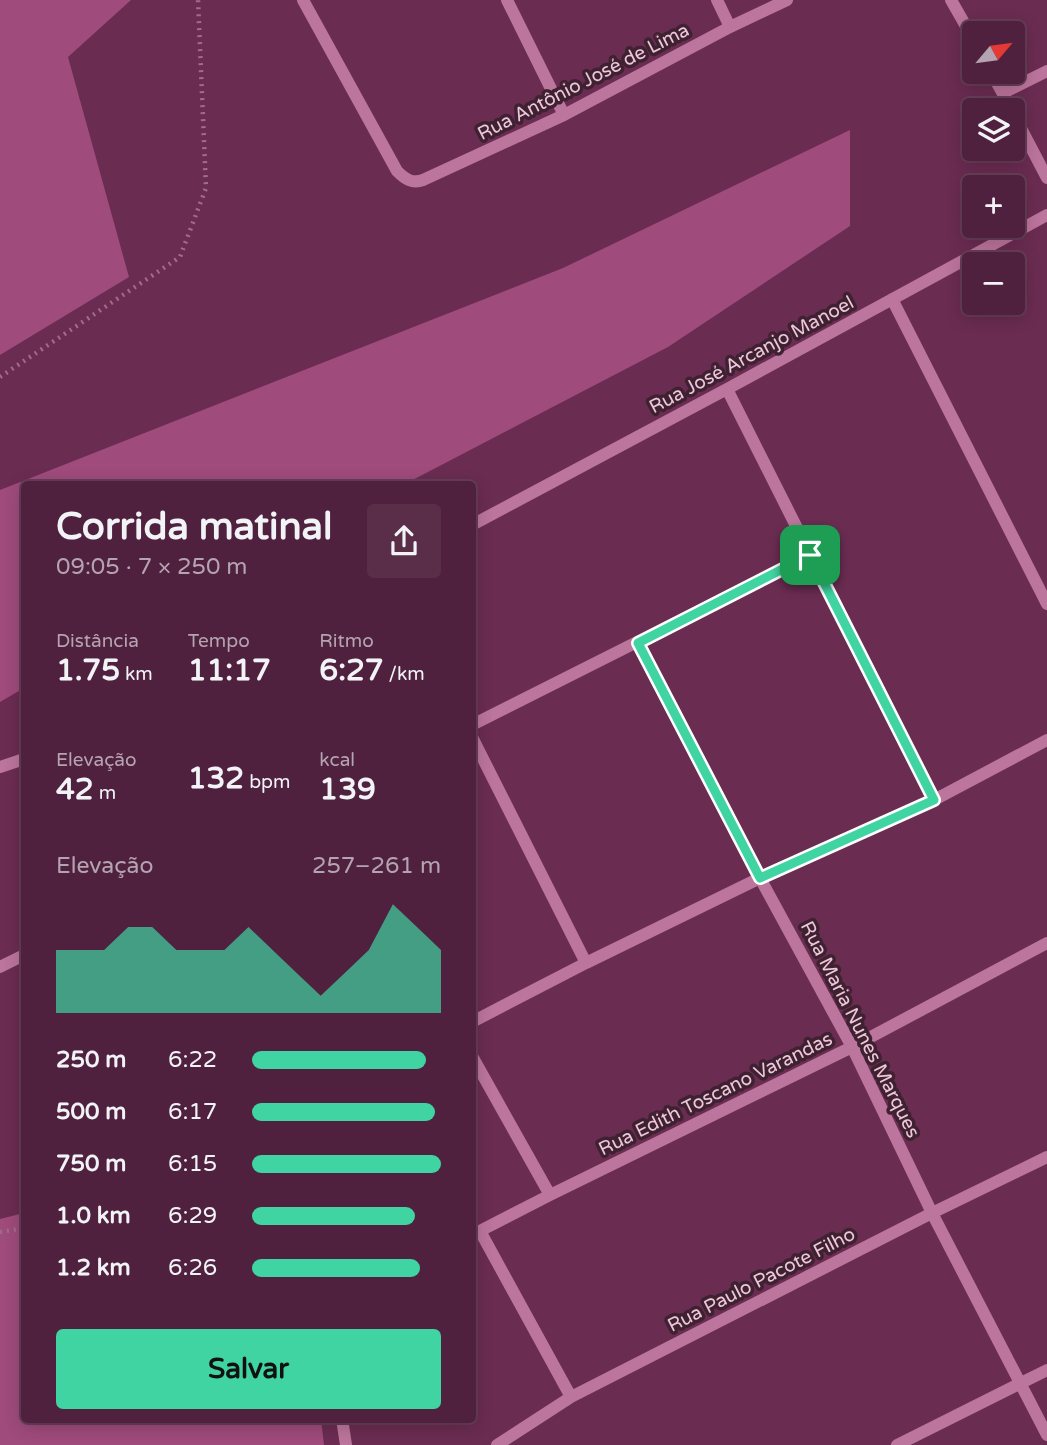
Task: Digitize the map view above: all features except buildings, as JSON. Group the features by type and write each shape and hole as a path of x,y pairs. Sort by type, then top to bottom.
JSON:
{"street":[{"name":"Rua Antônio José de Lima","path":"303,0 397,172 407,180 418,182 564,115 730,27 787,0"},
{"path":"507,0 564,115"},
{"path":"717,0 730,27"},
{"path":"951,0 963,21"},
{"path":"1003,93 1047,71"},
{"path":"998,84 1005,98"},
{"path":"1025,137 1047,178"},
{"name":"Rua José Arcanjo Manoel","path":"476,523 1047,215"},
{"path":"892,299 1047,604"},
{"path":"727,389 934,800"},
{"path":"476,723 810,555"},
{"name":"Rua Maria Nunes Marques","path":"638,643 760,878 852,1047 932,1213 1047,1434"},
{"path":"476,1020 760,878 934,800 1047,740"},
{"path":"476,745 586,963"},
{"path":"0,767 21,760"},
{"name":"Rua Edith Toscano Varandas","path":"476,1233 852,1047 1047,943"},
{"path":"0,967 21,956"},
{"path":"476,1063 550,1195"},
{"name":"Rua Paulo Pacote Filho","path":"497,1445 512,1441 571,1397 1047,1157"},
{"path":"476,1233 571,1397"},
{"path":"897,1445 1047,1370"},
{"path":"343,1423 346,1445"}],"path":[{"path":"0,377 180,257 206,188 198,0"},
{"path":"0,1232 21,1228"}],"shaded area":[{"path":"0,0 131,0 68,57 129,277 0,355"},
{"path":"850,130 850,226 668,347 411,481 23,481 563,268"},
{"path":"21,482 21,690 0,702 0,490"},
{"path":"21,1214 21,1423 321,1423 324,1445 0,1445 0,1219"}],"route":[{"path":"810,555 934,800 760,878 638,643 810,555"}]}
